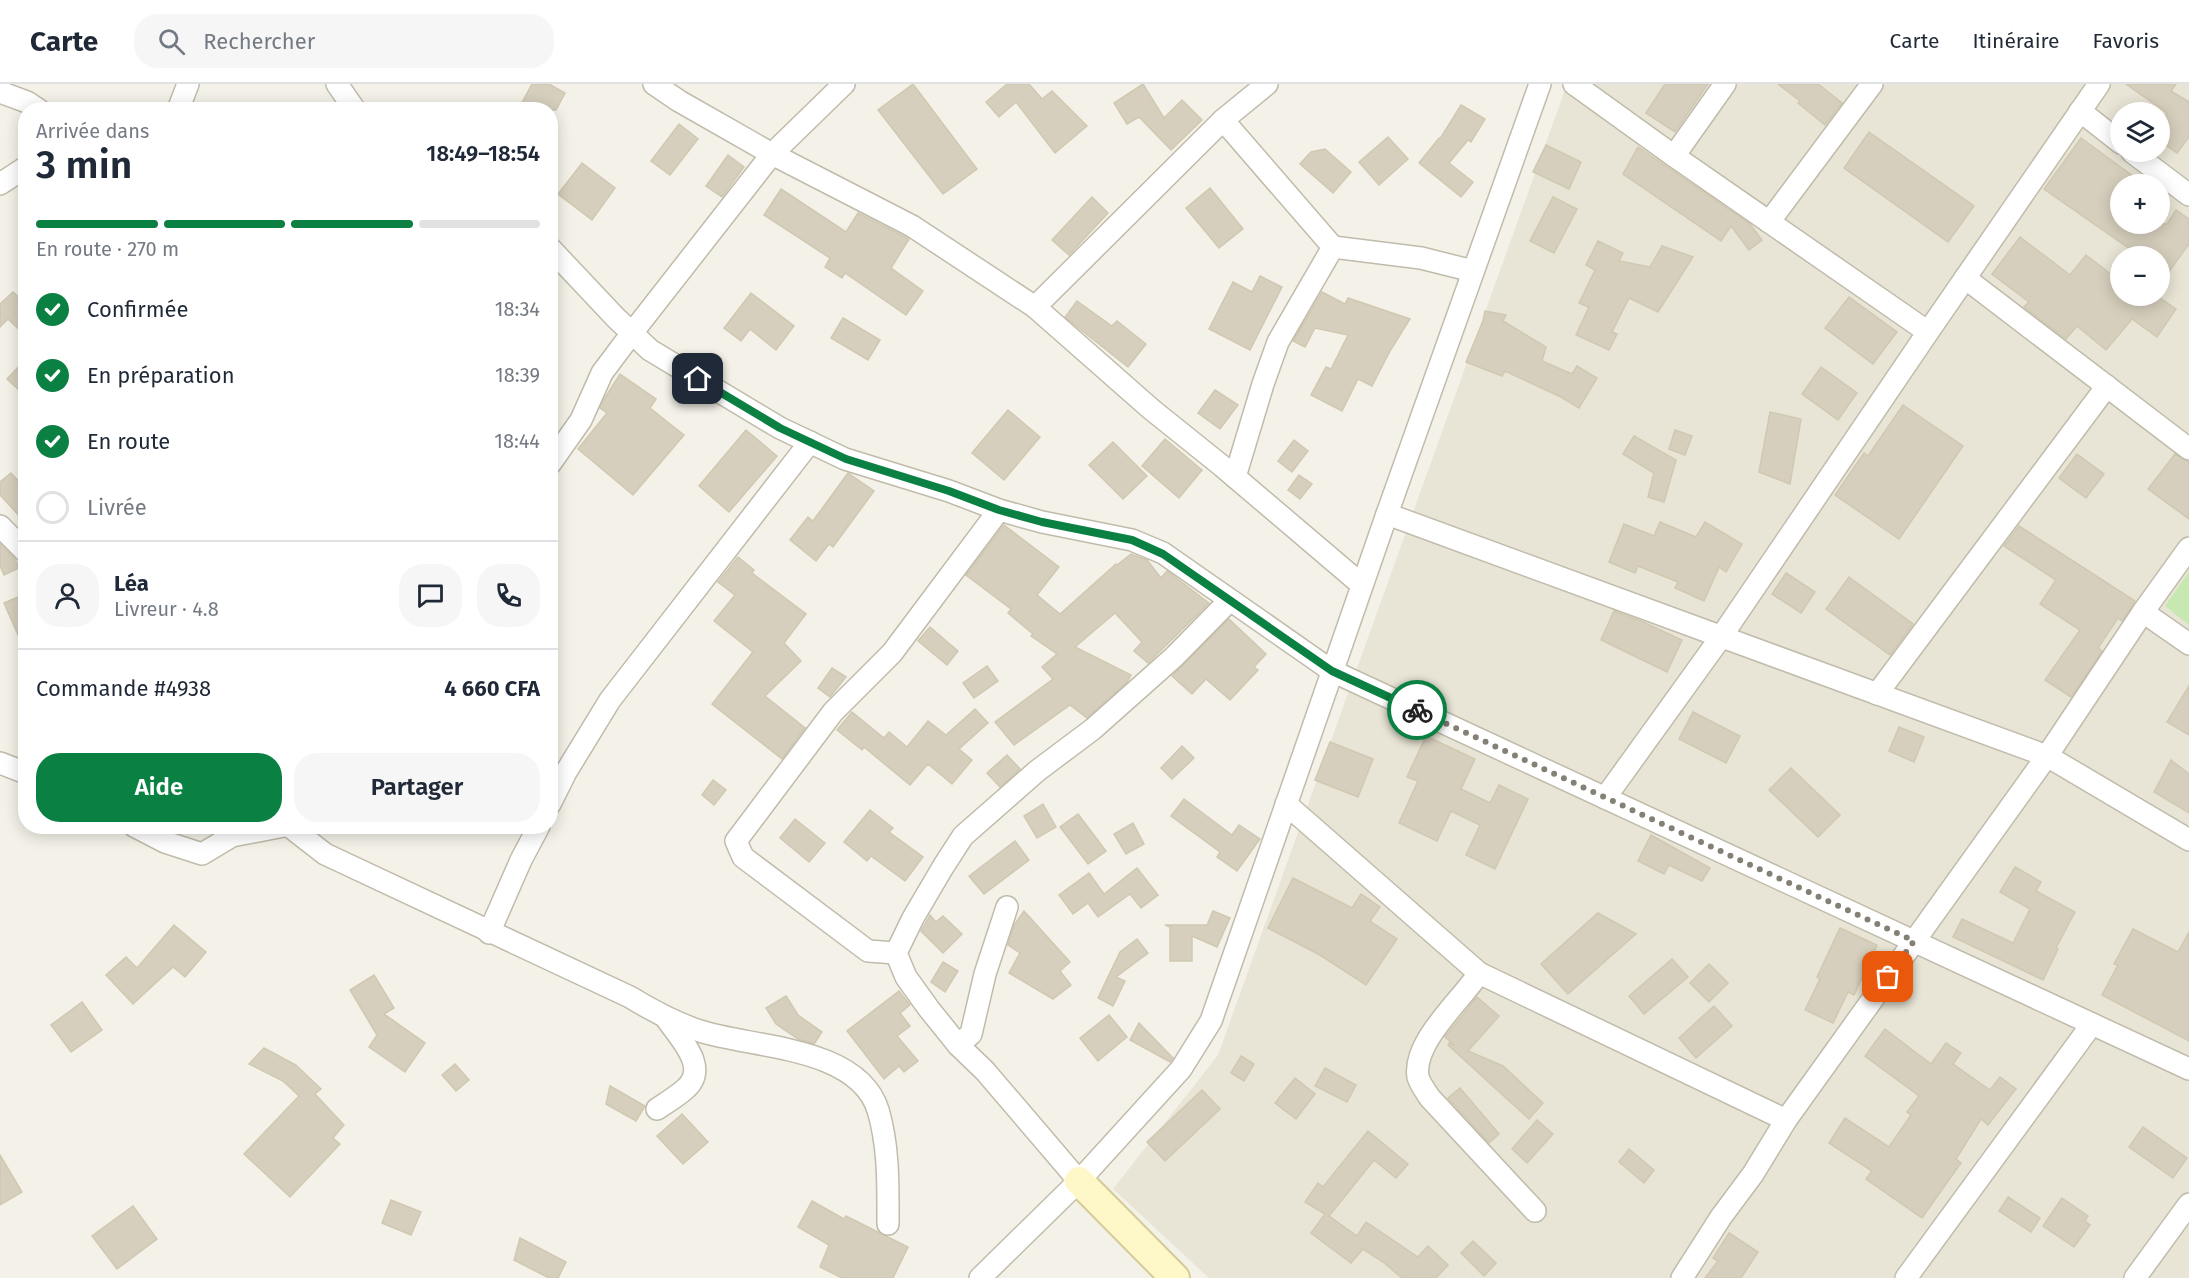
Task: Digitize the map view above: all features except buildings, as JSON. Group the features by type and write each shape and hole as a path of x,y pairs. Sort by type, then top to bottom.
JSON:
{"street":[{"path":"181,102 188,84"},
{"path":"337,84 349,102"},
{"path":"654,84 679,101 772,154 912,226 1035,307 1151,409 1362,585"},
{"path":"558,453 581,420 602,373 632,333 772,154 844,84"},
{"path":"1035,307 1222,120 1267,84"},
{"path":"980,1278 1079,1181 1181,1069 1211,1021 1362,585 1540,84"},
{"path":"1574,84 1928,332"},
{"path":"1674,156 1725,84"},
{"path":"1769,222 1872,84"},
{"path":"1605,798 1722,637 2099,84"},
{"path":"0,92 27,102"},
{"path":"2080,111 2110,134"},
{"path":"1222,120 1333,247 1421,258 1473,271"},
{"path":"2145,162 2189,195"},
{"path":"0,184 18,172"},
{"path":"1235,477 1278,342 1333,247"},
{"path":"558,256 650,350 780,428 846,459 949,491 999,510 1042,522 1132,540 1163,554 1332,671 2189,1069"},
{"path":"1965,278 2189,449"},
{"path":"1877,694 2107,386"},
{"path":"558,788 610,700 810,442"},
{"path":"896,953 868,951 743,857 736,841 833,712 892,653 999,510"},
{"path":"1387,514 2047,756 2189,840"},
{"path":"0,526 18,544"},
{"path":"1682,1278 1721,1216 1753,1174 1786,1120 2047,756 2189,548"},
{"path":"1175,1278 1079,1181 986,1071 958,1045 906,977 896,953 913,918 963,836 1037,771 1093,729 1174,657 1230,600"},
{"path":"2144,612 2189,644"},
{"path":"0,763 18,770"},
{"path":"1286,804 1479,973 1786,1120"},
{"path":"150,834 165,842 202,854 232,836 242,834"},
{"path":"299,834 325,854 489,933 630,997 666,1018 702,1032 766,1044 817,1059 843,1070 864,1084 877,1108 888,1165 888,1224"},
{"path":"489,933 535,834"},
{"path":"958,1045 971,1034 985,974 1007,907"},
{"path":"1479,973 1428,1039 1421,1056 1418,1077 1430,1098 1535,1211"},
{"path":"657,1109 686,1089 696,1070 694,1059 666,1018"},
{"path":"1906,1278 2092,1024"},
{"path":"2135,1278 2189,1204"}],"shaded area":[{"path":"1567,84 2189,84 2189,1278 1209,1278 1113,1189 1218,1055"}],"green space":[{"path":"2189,572 2189,625 2165,606"}],"way so far":[{"path":"1417,710 1914,941 1888,977"}],"route":[{"path":"698,379 780,428 846,459 949,491 999,510 1042,522 1132,540 1163,554 1332,671 1417,710"}]}
